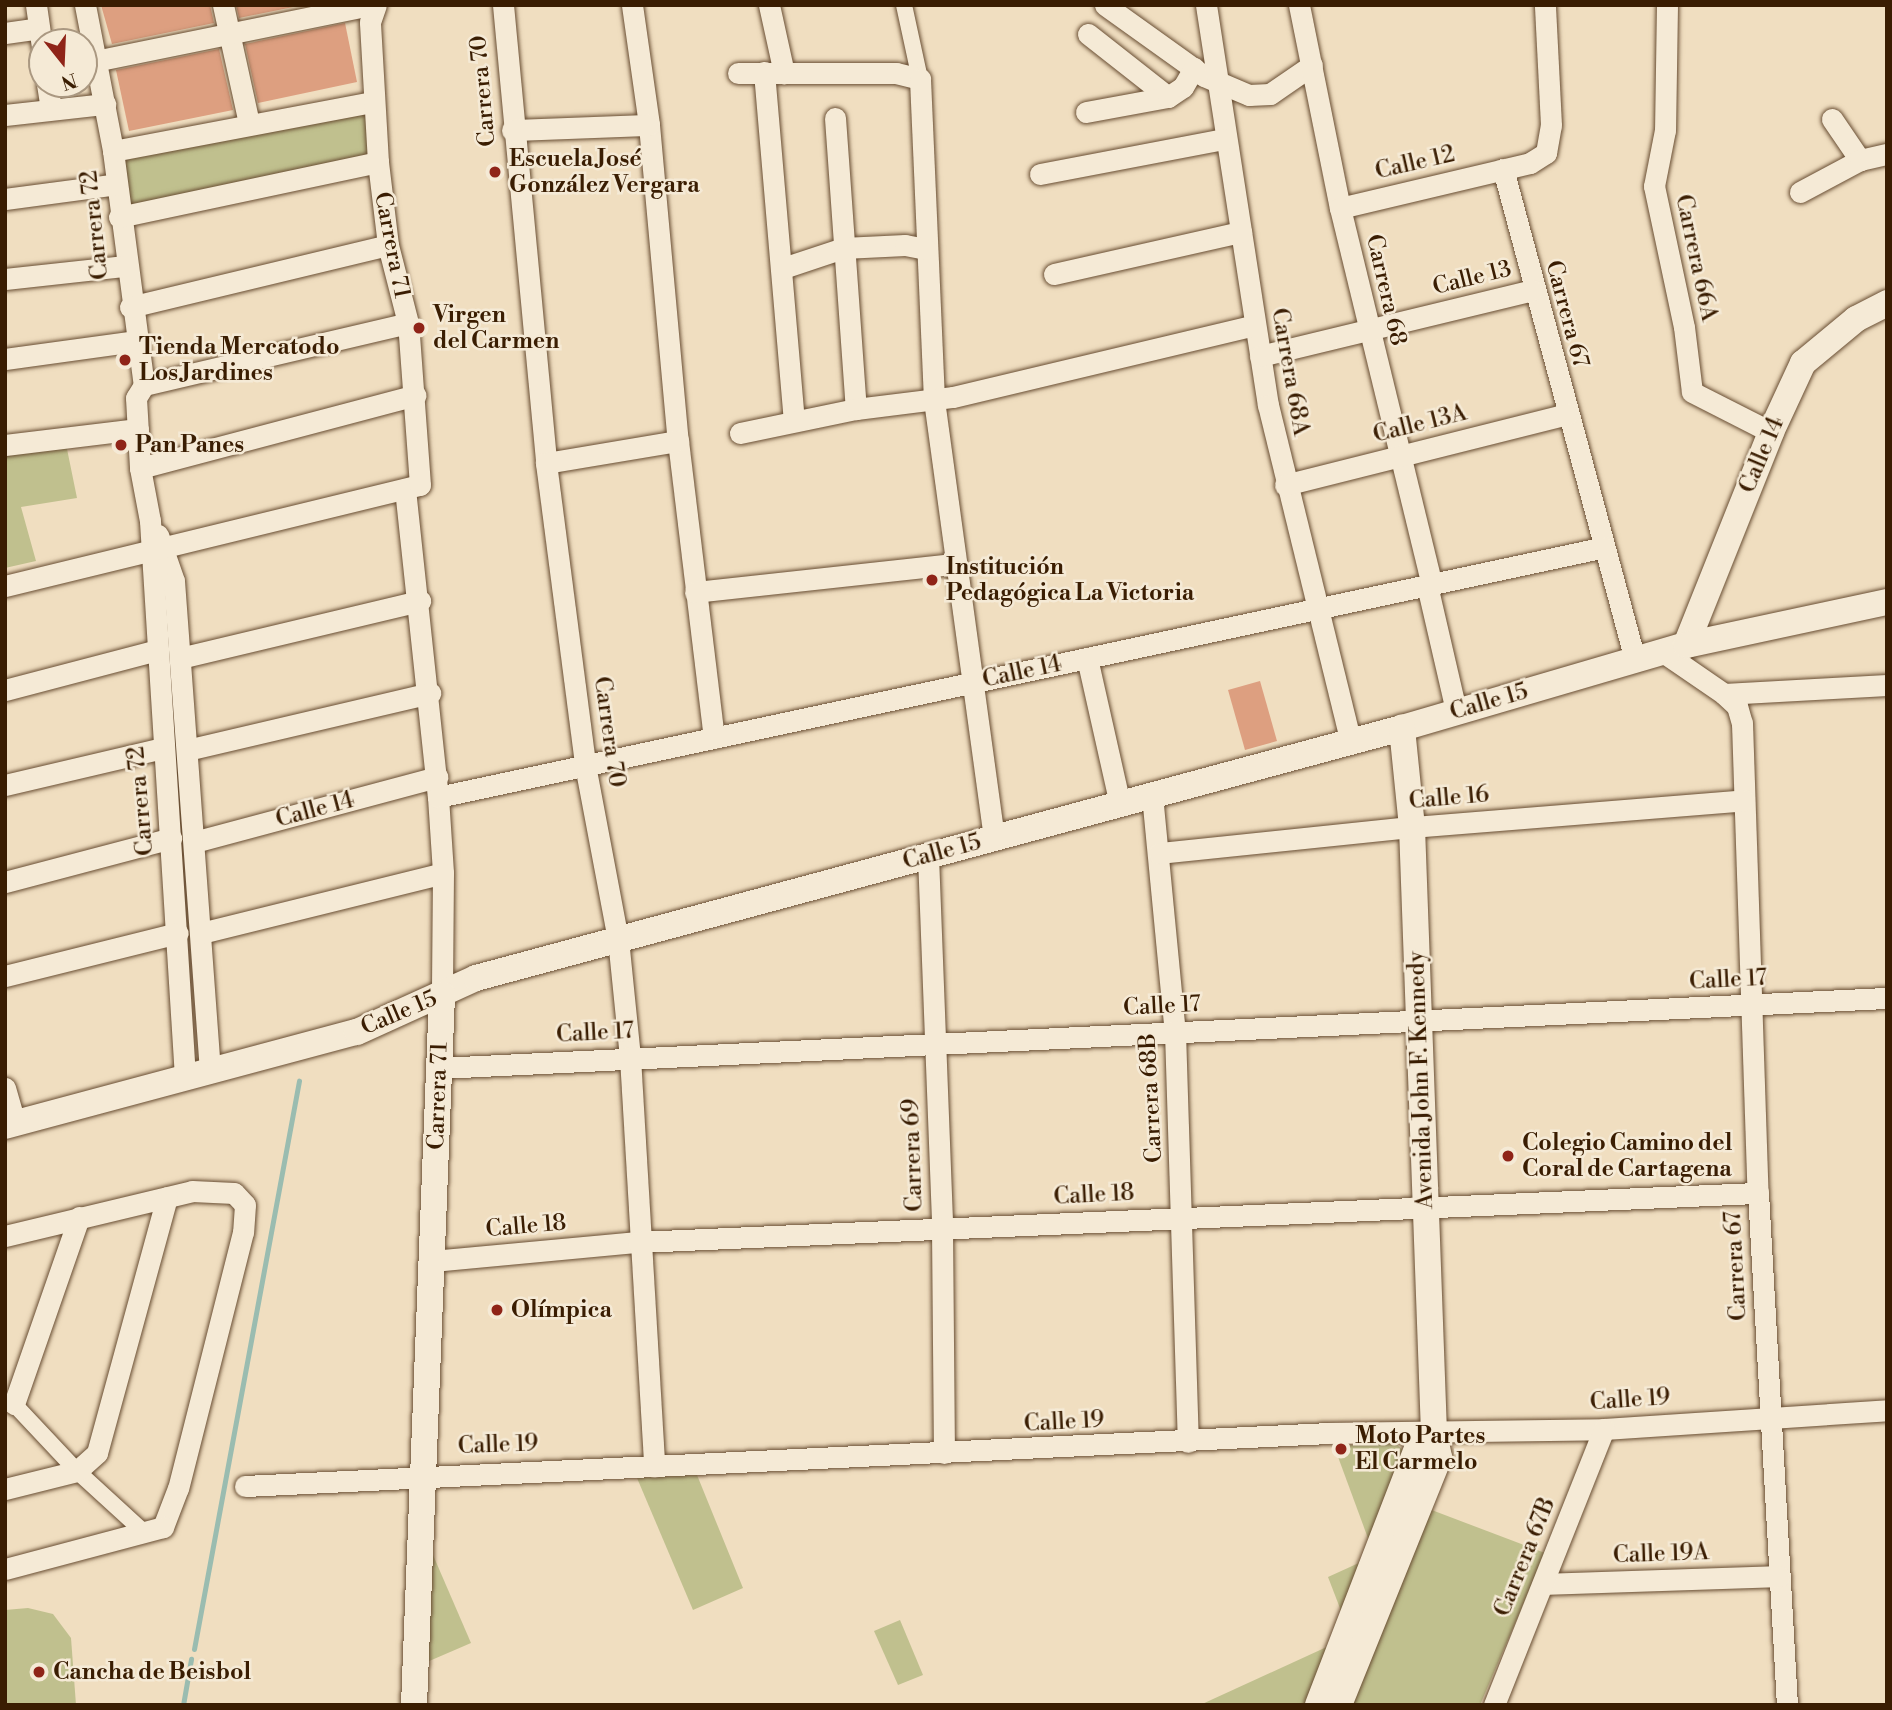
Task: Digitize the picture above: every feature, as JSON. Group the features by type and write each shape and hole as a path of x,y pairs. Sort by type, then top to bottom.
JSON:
{"street":[{"path":"36,5 39,28"},
{"name":"Carrera 72","path":"85,5 90,28"},
{"path":"223,5 249,123"},
{"path":"98,61 228,31 370,5"},
{"name":"Carrera 71","path":"376,5 370,22 373,102 388,246 408,323 416,396 413,487 443,873 442,995 414,1705"},
{"name":"Carrera 70","path":"503,5 512,130 546,463 586,765 618,939 630,1057 638,1242 654,1466"},
{"path":"632,5 649,125 678,441 713,738"},
{"path":"769,5 794,421"},
{"path":"904,5 920,79 934,400 954,564 995,838"},
{"path":"1105,5 1122,12 1219,85 1249,95 1270,94 1312,65"},
{"name":"Carrera 68A","path":"1206,5 1219,85 1224,139 1260,356 1285,485 1352,742"},
{"name":"Carrera 68","path":"1300,5 1340,208 1456,711"},
{"path":"1503,169 1540,159 1550,140 1545,5"},
{"name":"Carrera 66A","path":"1667,5 1665,130 1654,186 1684,327 1692,391 1771,432"},
{"path":"5,33 28,36"},
{"path":"1088,34 1168,97"},
{"path":"1086,112 1168,97 1183,87 1194,68"},
{"name":"Carrera 72","path":"98,71 113,151 130,307 144,385 136,398 140,468 157,549 174,581 201,933 197,1074"},
{"path":"738,73 896,74 920,79"},
{"path":"49,98 51,110"},
{"path":"113,151 249,123 373,102"},
{"path":"5,115 105,104"},
{"path":"835,118 856,409"},
{"path":"1832,120 1860,160"},
{"path":"512,130 649,125"},
{"path":"1040,174 1224,139"},
{"path":"1800,192 1860,160 1886,159"},
{"path":"119,217 378,162"},
{"name":"Calle 12","path":"1340,208 1503,169"},
{"name":"Carrera 67","path":"1503,169 1532,290 1635,660"},
{"path":"5,199 117,184"},
{"path":"1054,275 1241,232"},
{"path":"783,268 844,248 905,245 926,249"},
{"path":"130,307 388,246"},
{"path":"5,279 125,266"},
{"name":"Calle 13","path":"1260,356 1532,290"},
{"name":"Calle 14","path":"1674,649 1803,363 1856,319 1887,303"},
{"path":"144,385 408,323"},
{"path":"740,433 856,409 934,400 1255,325"},
{"path":"5,359 137,341"},
{"path":"140,468 416,396"},
{"name":"Calle 13A","path":"1285,485 1568,414"},
{"path":"5,445 138,429"},
{"path":"546,463 678,441"},
{"path":"5,586 413,487"},
{"name":"Calle 14","path":"194,842 438,787 586,765 1605,547"},
{"name":"Carrera 72","path":"157,549 157,650 163,748 178,933 197,1074"},
{"path":"695,592 954,564"},
{"path":"180,657 420,601"},
{"name":"Calle 15","path":"10,1125 357,1032 475,978 1352,742 1674,649 1887,602"},
{"name":"Carrera 67","path":"1674,649 1737,706 1742,723 1754,1005 1758,1193 1787,1705"},
{"path":"5,690 157,650"},
{"path":"1087,658 1120,804"},
{"path":"1724,694 1887,685"},
{"path":"187,750 430,693"},
{"name":"Avenida John F. Kennedy","path":"1339,1705 1439,1457 1434,1433 1412,827 1402,728"},
{"path":"5,785 163,748"},
{"name":"Carrera 68B","path":"1152,796 1175,1032 1184,1218 1188,1442"},
{"name":"Calle 16","path":"1159,853 1412,827 1744,800"},
{"path":"5,882 171,838"},
{"name":"Carrera 69","path":"928,856 942,1228 944,1453"},
{"path":"201,933 443,873"},
{"path":"5,976 178,933"},
{"name":"Calle 17","path":"439,1068 1887,998"},
{"path":"5,1088 10,1125"},
{"path":"5,1236 192,1191 234,1193 245,1205 243,1231 178,1488 163,1527 5,1569"},
{"name":"Calle 18","path":"432,1261 638,1242 1426,1210 1758,1193"},
{"path":"5,1489 77,1471 97,1453 167,1197"},
{"path":"79,1217 8,1401 77,1471 145,1533"},
{"name":"Calle 19","path":"245,1486 391,1481 423,1475 1188,1442 1327,1433 1604,1429 1887,1410"},
{"name":"Carrera 67B","path":"1494,1705 1604,1429"},
{"path":"1318,1705 1375,1551 1417,1449 1434,1433"},
{"name":"Calle 19A","path":"1544,1584 1780,1576"}],"green space":[{"path":"370,106 373,156 127,206 122,153"},
{"path":"66,444 77,498 21,507 36,561 5,568 5,452"},
{"path":"1395,1443 1403,1450 1369,1541 1334,1446"},
{"path":"697,1475 743,1588 693,1610 637,1478"},
{"path":"1429,1509 1545,1553 1480,1705 1352,1705"},
{"path":"433,1555 471,1643 427,1662"},
{"path":"1361,1562 1343,1616 1328,1577"},
{"name":"Cancha de Beisbol","path":"28,1608 53,1614 71,1638 76,1705 5,1705 5,1610"},
{"path":"900,1620 923,1675 898,1685 874,1631"},
{"path":"1331,1645 1307,1705 1200,1705"}],"building":[{"path":"101,5 210,5 214,23 112,44"},
{"path":"236,5 303,5 239,18"},
{"path":"345,23 357,82 258,103 245,44"},
{"path":"219,49 233,110 129,131 116,70"},
{"path":"1260,681 1277,741 1245,750 1228,690"}],"waterway":[{"path":"194,1649 299,1081"},
{"path":"183,1705 191,1659"}],"place":[{"name":"Escuela José González Vergara","path":"495,172"},
{"name":"Virgen del Carmen","path":"419,328"},
{"name":"Tienda Mercatodo Los Jardines","path":"125,360"},
{"name":"Pan Panes","path":"121,445"},
{"name":"Institución Pedagógica La Victoria","path":"932,580"},
{"name":"Colegio Camino del Coral de Cartagena","path":"1508,1156"},
{"name":"Olímpica","path":"497,1310"},
{"name":"Moto Partes El Carmelo","path":"1341,1449"},
{"name":"Cancha de Beisbol","path":"39,1672"}]}
